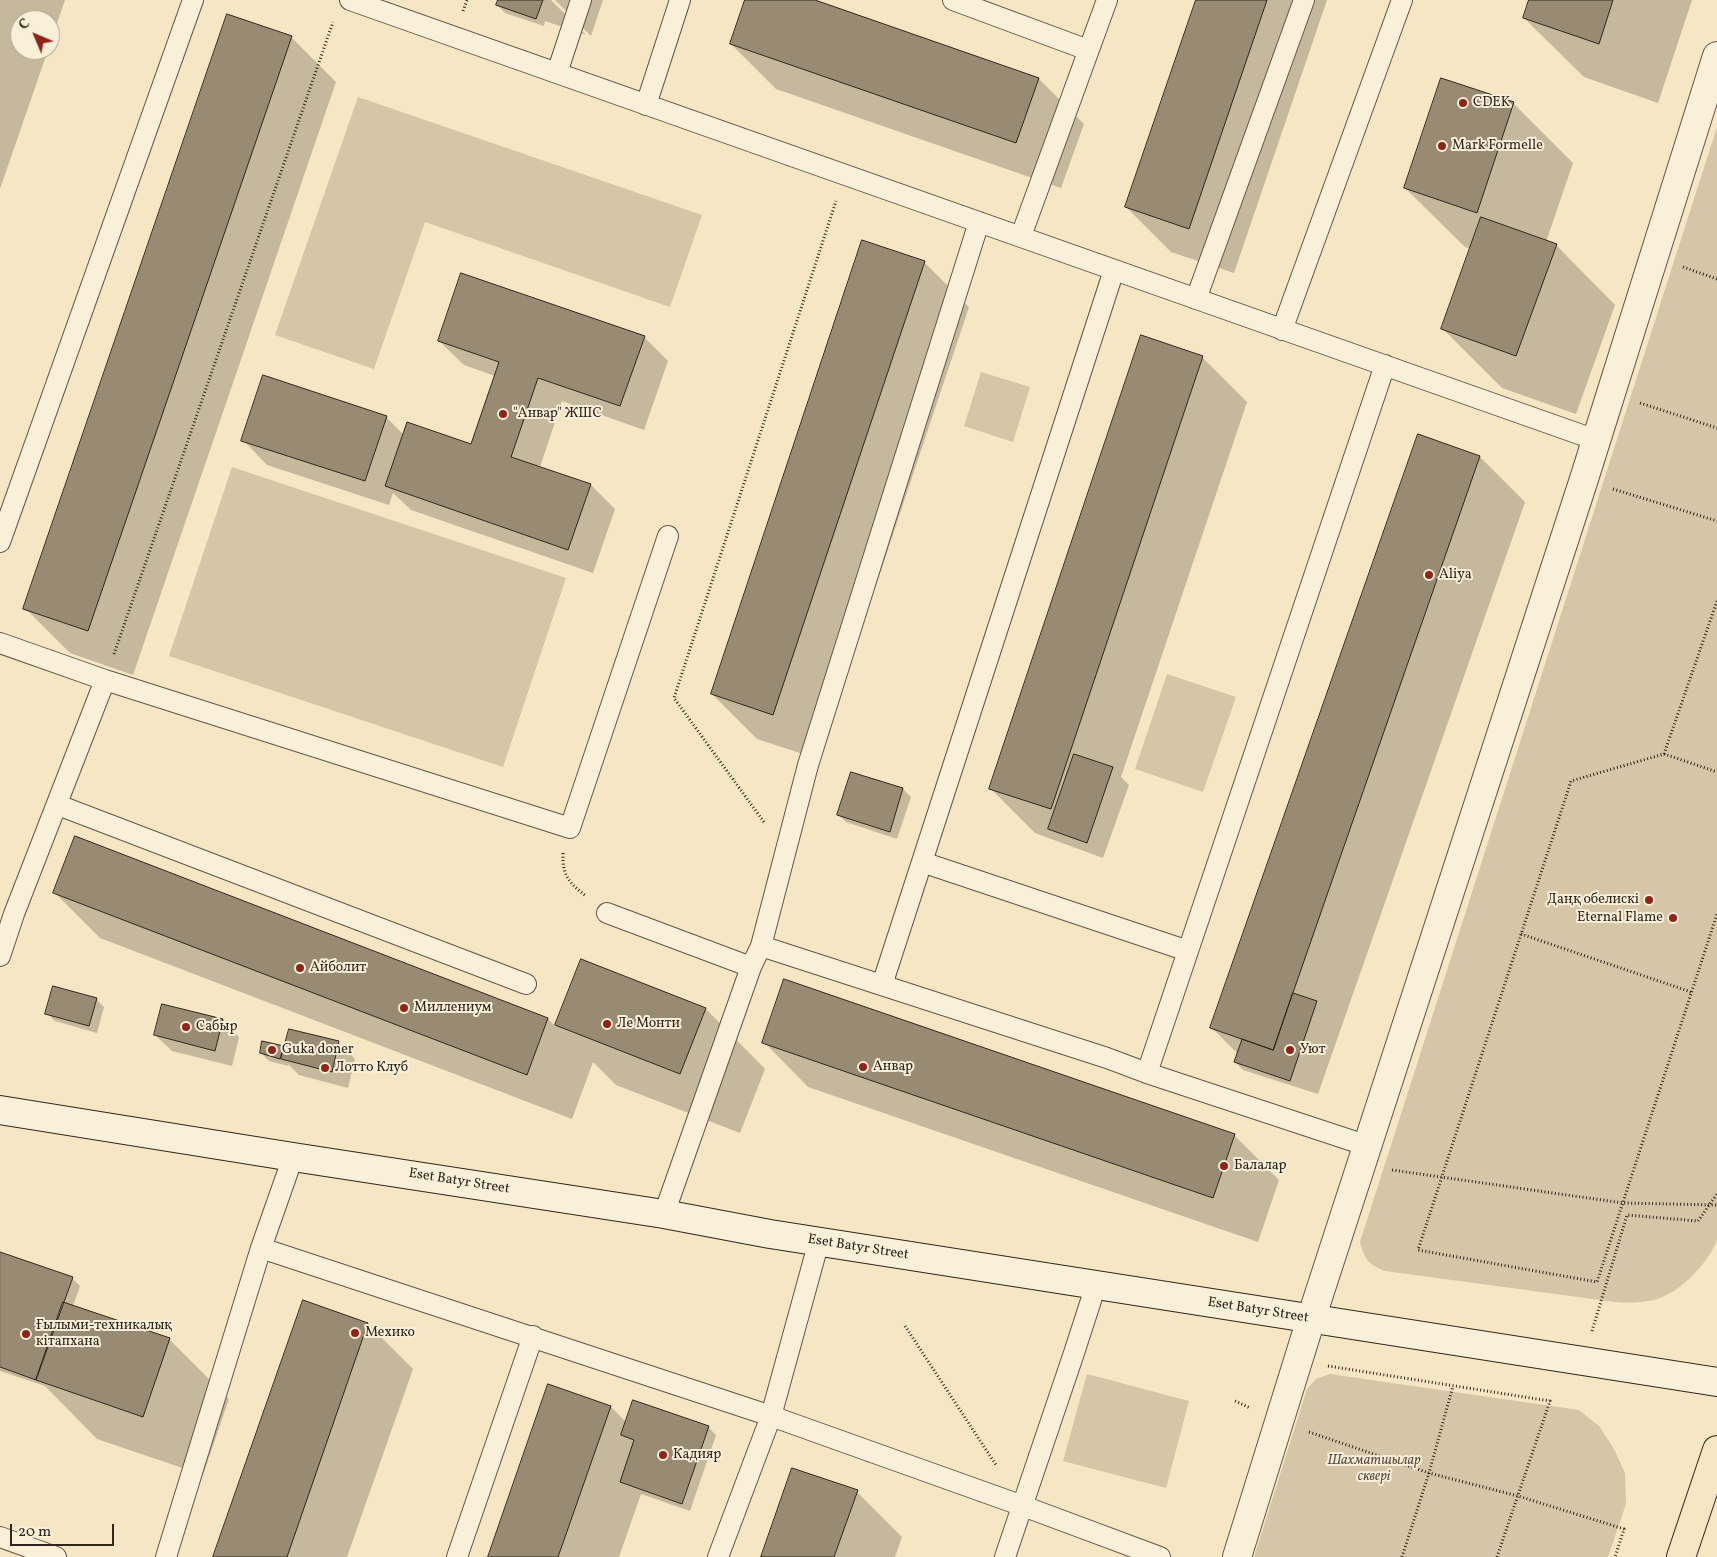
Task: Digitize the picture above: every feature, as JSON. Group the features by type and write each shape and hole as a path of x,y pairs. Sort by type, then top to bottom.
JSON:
{"main road":[{"path":"1681,1557 1717,1450"}],"street":[{"path":"1237,1557 1311,1320 1584,479 1717,56"},
{"name":"Eset Batyr Street","path":"0,1110 664,1214 770,1234 1311,1320 1717,1382"}],"lane":[{"path":"0,542 192,0"},
{"path":"350,0 1596,440"},
{"path":"557,73 581,0"},
{"path":"646,105 680,0"},
{"path":"953,0 1088,50"},
{"path":"1020,236 1107,0"},
{"path":"1196,298 1304,0"},
{"path":"1282,330 1402,0"},
{"path":"664,1214 751,967 761,946 808,766 979,222"},
{"path":"882,985 1114,270"},
{"path":"1147,1073 1385,365"},
{"path":"0,643 105,680 570,828 668,536"},
{"path":"0,956 7,912 58,805 105,680"},
{"path":"58,805 526,984"},
{"path":"922,862 1188,951"},
{"path":"608,913 751,967"},
{"path":"761,946 1107,1058 1364,1156"},
{"path":"166,1557 261,1248 293,1157"},
{"path":"718,1557 771,1416 819,1242"},
{"path":"261,1248 533,1336 771,1416 1160,1557"},
{"path":"1004,1557 1023,1506 1096,1285"},
{"path":"457,1557 533,1336"},
{"path":"0,1537 56,1557"}],"path":[{"path":"105,680 334,19"},
{"path":"786,851 674,698 845,175"},
{"path":"1611,393 1717,428"},
{"path":"1584,479 1717,521"},
{"path":"1664,754 1717,602"},
{"path":"1717,772 1664,754 1571,781 1418,1250 1597,1282 1717,914"},
{"path":"570,828 563,848 563,867 571,884 608,913"},
{"path":"1520,934 1692,992"},
{"path":"1364,1156 1442,1178 1623,1203 1717,1205"},
{"path":"1582,1362 1627,1215 1698,1221 1717,1194"},
{"path":"905,1326 1023,1506"},
{"path":"1298,1361 1550,1401 1497,1557"},
{"path":"1402,1557 1454,1386"},
{"path":"1235,1402 1429,1473 1518,1496 1624,1529 1614,1557"}],"green space":[{"path":"358,97 702,215 670,307 425,222 374,369 275,335"},
{"path":"1717,127 1717,1240 1708,1258 1684,1283 1666,1295 1642,1302 1615,1302 1385,1271 1368,1261 1360,1242"},
{"path":"981,372 1030,387 1013,442 964,426"},
{"path":"232,467 566,578 503,767 169,656"},
{"path":"1167,674 1236,697 1203,792 1135,769"},
{"path":"1087,1374 1189,1401 1166,1488 1063,1461"},
{"name":"Шахматшылар сквері","path":"1330,1374 1579,1410 1599,1426 1614,1449 1625,1473 1626,1504 1608,1557 1254,1557 1307,1389 1316,1379"}],"building":[{"path":"498,0 543,0 536,19 496,5"},
{"path":"745,0 815,0 1039,78 1016,143 730,44"},
{"path":"1196,0 1267,0 1189,229 1125,207"},
{"path":"1529,0 1613,0 1599,44 1523,18"},
{"path":"227,14 292,36 88,631 23,609"},
{"path":"1441,78 1514,102 1477,213 1404,188"},
{"path":"1481,217 1557,244 1516,356 1441,329"},
{"path":"862,240 925,261 773,715 711,694"},
{"name":"\"Анвар\" ЖШС","path":"461,273 645,336 620,406 538,378 511,457 591,484 568,550 385,486 407,422 471,444 499,362 438,341"},
{"path":"1141,335 1203,356 1051,809 989,789"},
{"path":"263,375 387,416 365,481 241,441"},
{"path":"1418,434 1480,456 1273,1050 1210,1028"},
{"path":"1074,754 1113,767 1087,843 1048,829"},
{"path":"851,772 903,788 890,832 837,815"},
{"path":"75,836 548,1018 527,1075 53,893"},
{"path":"581,959 706,1008 680,1074 555,1025"},
{"path":"784,979 1235,1134 1213,1198 762,1043"},
{"path":"53,986 97,998 89,1026 45,1014"},
{"path":"1293,993 1317,1001 1290,1081 1234,1062 1242,1039 1273,1050"},
{"path":"162,1004 223,1019 215,1051 154,1035"},
{"path":"289,1029 339,1041 332,1072 281,1059"},
{"name":"Guka doner","path":"262,1041 284,1046 280,1059 260,1053"},
{"name":"Ғылыми-техникалық кітапхана","path":"0,1252 73,1277 36,1380 0,1367"},
{"path":"303,1300 368,1323 287,1557 213,1557"},
{"path":"63,1302 170,1338 143,1417 36,1380"},
{"path":"548,1384 611,1406 558,1557 488,1557"},
{"path":"633,1400 709,1426 682,1504 620,1482 634,1440 621,1435"},
{"path":"792,1468 858,1490 834,1557 761,1557"}],"place":[{"name":"CDEK","path":"1463,103"},
{"name":"Mark Formelle","path":"1442,146"},
{"name":"\"Анвар\" ЖШС","path":"503,414"},
{"name":"Aliya","path":"1429,575"},
{"name":"Даңқ обелискі","path":"1649,900"},
{"name":"Eternal Flame","path":"1673,918"},
{"name":"Айболит","path":"300,968"},
{"name":"Миллениум","path":"404,1008"},
{"name":"Ле Монти","path":"607,1024"},
{"name":"Сабыр","path":"186,1027"},
{"name":"Guka doner","path":"272,1050"},
{"name":"Уют","path":"1290,1050"},
{"name":"Анвар","path":"863,1067"},
{"name":"Лотто Клуб","path":"325,1068"},
{"name":"Балалар","path":"1224,1166"},
{"name":"Мехико","path":"355,1333"},
{"name":"Ғылыми-техникалық кітапхана","path":"26,1334"},
{"name":"Кадияр","path":"663,1455"}]}
